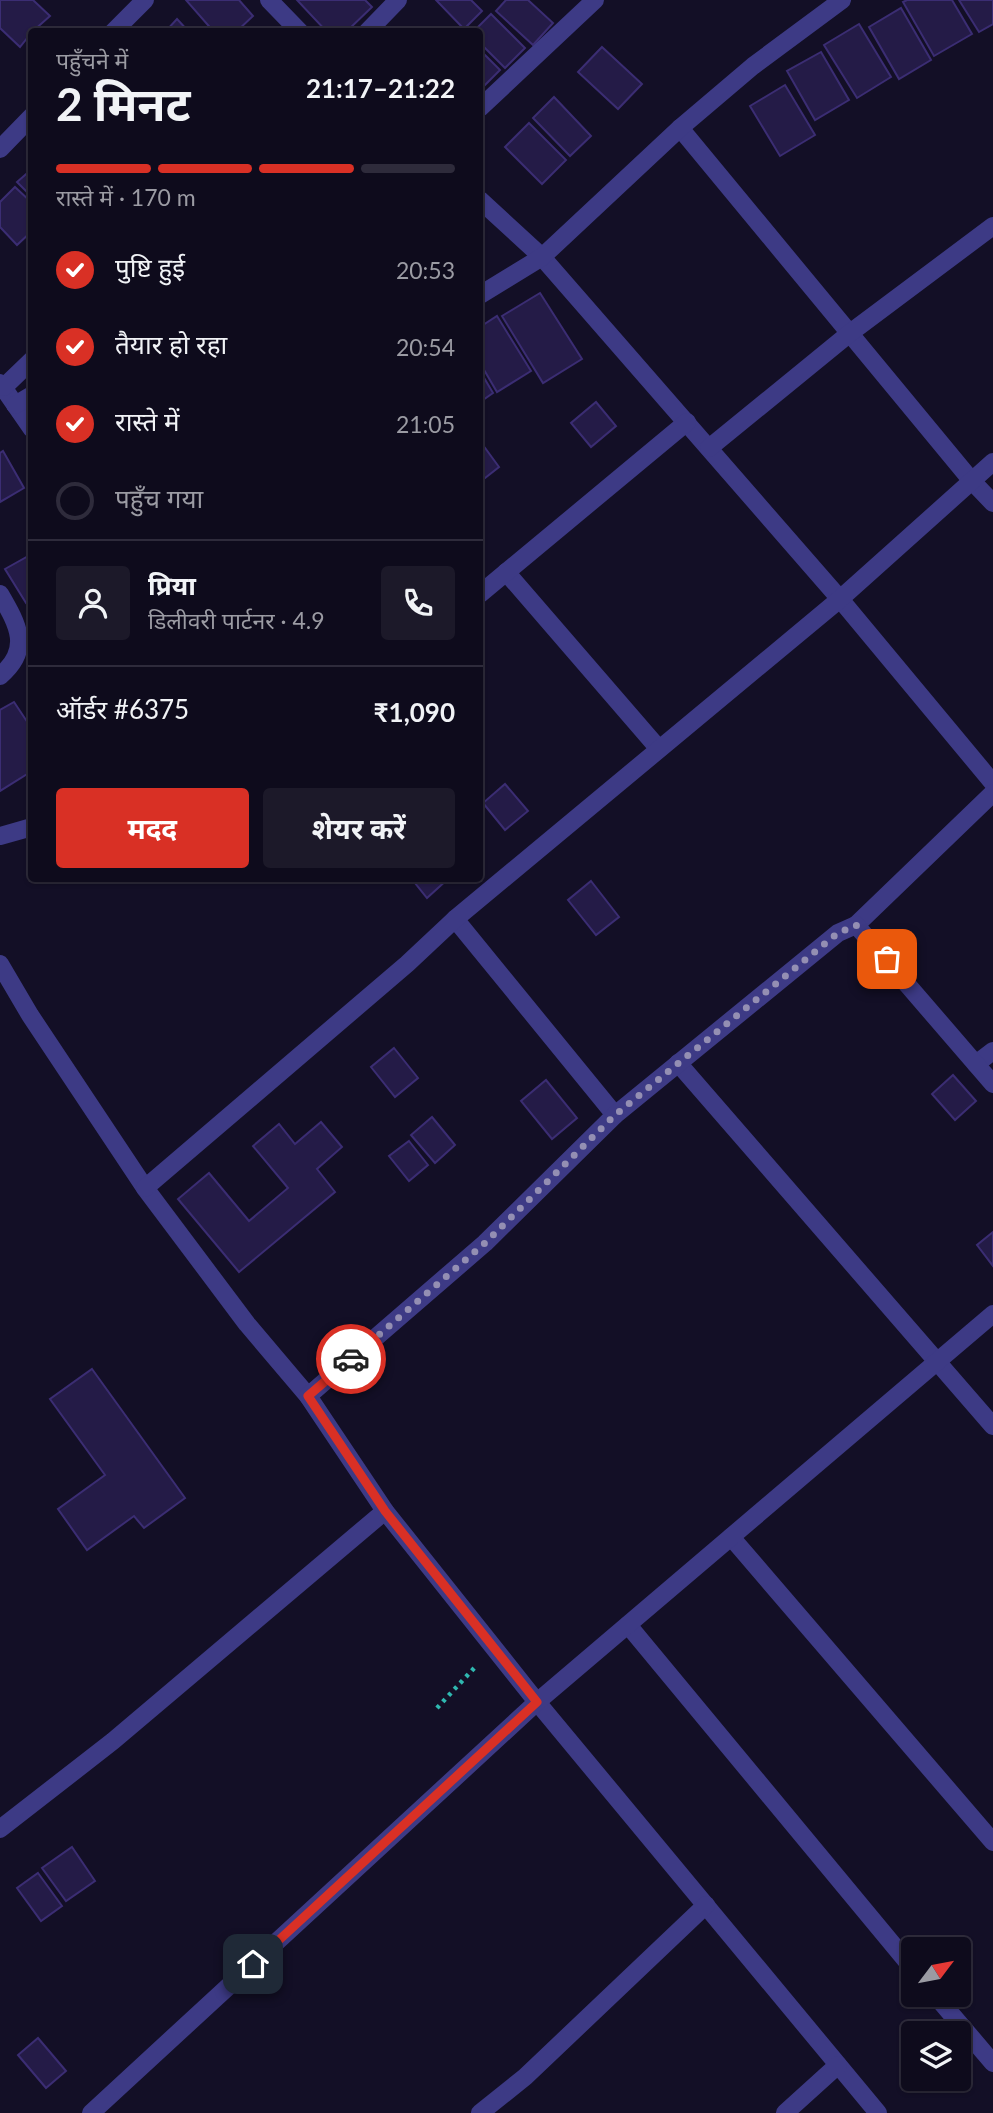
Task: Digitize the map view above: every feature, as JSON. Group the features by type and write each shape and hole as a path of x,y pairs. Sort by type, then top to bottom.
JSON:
{"street":[{"path":"117,28 145,0"},
{"path":"269,0 296,28"},
{"path":"371,28 398,0"},
{"path":"483,105 595,0"},
{"path":"483,293 542,257 680,128 753,66 842,0"},
{"path":"0,149 28,120"},
{"path":"680,128 971,480 993,503"},
{"path":"483,203 542,257 840,599 993,783"},
{"path":"709,449 850,333 993,226"},
{"path":"28,363 2,385 28,423"},
{"path":"15,405 28,397"},
{"path":"483,591 687,422"},
{"path":"145,1188 407,964 455,919 840,599 993,462"},
{"path":"506,572 659,749"},
{"path":"0,594 13,616 20,639 18,658 0,676"},
{"path":"308,1396 485,1243 615,1115 838,933 856,925 993,793"},
{"path":"0,836 28,828"},
{"path":"455,919 615,1115"},
{"path":"856,925 993,1084"},
{"path":"0,964 30,1015 145,1188 230,1303 308,1396 385,1511 537,1702 878,2113"},
{"path":"976,1064 993,1051"},
{"path":"678,1063 939,1360 993,1426"},
{"path":"90,2113 537,1702 993,1314"},
{"path":"0,1829 113,1741 385,1511"},
{"path":"731,1536 993,1842"},
{"path":"628,1625 901,1954"},
{"path":"480,2113 525,2077 706,1905"},
{"path":"945,2007 993,2063"},
{"path":"785,2113 838,2065"}],"path":[{"path":"437,1708 494,1646"}],"building":[{"path":"0,0 33,0 50,16 36,28 28,28 28,37 20,47 0,28"},
{"path":"186,0 239,0 253,16 240,28 210,28"},
{"path":"297,0 365,0 372,7 350,28 323,28"},
{"path":"436,0 471,0 482,11 463,28"},
{"path":"506,0 528,0 553,23 533,45 496,11"},
{"path":"952,0 972,34 934,56 903,2"},
{"path":"959,0 993,0 993,24 979,32"},
{"path":"901,8 931,60 899,79 869,27"},
{"path":"491,14 525,48 505,68 483,46 483,28 477,28"},
{"path":"177,19 185,28 169,28"},
{"path":"859,24 891,77 857,98 824,45"},
{"path":"602,47 642,84 618,109 578,72"},
{"path":"821,52 849,100 815,120 787,71"},
{"path":"483,53 500,70 483,87"},
{"path":"785,85 815,135 780,156 750,106"},
{"path":"554,97 591,136 570,156 533,118"},
{"path":"529,123 566,160 542,184 505,147"},
{"path":"28,172 28,193 17,182"},
{"path":"15,187 28,199 28,235 17,245 0,227 0,202"},
{"path":"540,293 582,359 543,383 502,316"},
{"path":"497,316 531,371 497,392 483,368 483,325"},
{"path":"483,376 493,393 483,400"},
{"path":"596,402 616,426 591,447 571,423"},
{"path":"483,445 499,467 483,480"},
{"path":"3,451 24,488 0,502 0,453"},
{"path":"28,556 28,602 26,603 5,569"},
{"path":"14,702 28,723 28,774 0,791 0,710"},
{"path":"505,784 528,811 505,830 483,803"},
{"path":"591,881 619,917 596,935 568,900"},
{"path":"414,882 445,882 427,898"},
{"path":"394,1048 418,1078 395,1097 371,1067"},
{"path":"953,1075 976,1101 955,1120 932,1094"},
{"path":"546,1080 577,1118 552,1139 521,1101"},
{"path":"432,1117 455,1145 435,1163 411,1135"},
{"path":"321,1122 342,1147 317,1169 335,1192 239,1272 178,1199 209,1173 249,1221 288,1188 253,1146 279,1124 295,1144"},
{"path":"409,1141 428,1165 409,1181 389,1156"},
{"path":"993,1232 993,1266 977,1245"},
{"path":"92,1369 185,1498 144,1528 134,1516 87,1550 58,1509 105,1475 50,1399"},
{"path":"72,1847 95,1881 66,1901 42,1868"},
{"path":"38,1873 62,1906 41,1921 17,1888"},
{"path":"38,2038 66,2071 46,2088 18,2055"}],"way so far":[{"path":"351,1359 485,1243 615,1115 838,933 856,925 887,959"}],"route":[{"path":"253,1964 537,1702 385,1511 308,1396 351,1359"}]}
